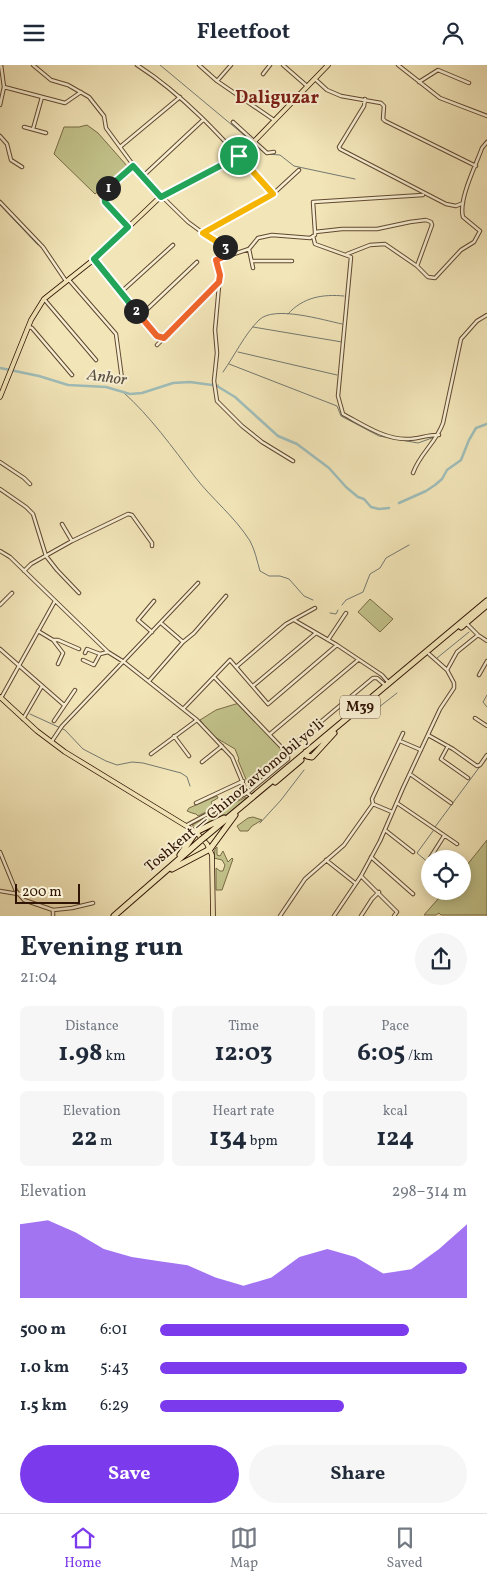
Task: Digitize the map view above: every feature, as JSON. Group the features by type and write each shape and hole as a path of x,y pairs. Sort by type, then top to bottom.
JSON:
{"highway":[{"name":"Toshkent — Chinoz avtomobil yoʻli","path":"119,915 204,839 487,601"},
{"name":"Toshkent — Chinoz avtomobil yoʻli","path":"309,752 312,757 334,733 487,605"},
{"name":"Toshkent — Chinoz avtomobil yoʻli","path":"234,814 287,765 309,752"},
{"path":"171,868 196,832 234,814"},
{"path":"171,868 211,850 234,814"},
{"name":"Toshkent — Chinoz avtomobil yoʻli","path":"114,915 171,868"}],"main road":[{"path":"0,397 36,311 44,299 94,259 161,197 239,156 326,66"},
{"path":"0,698 51,743 196,832 211,850 213,915"}],"street":[{"path":"0,105 4,87 1,65"},
{"path":"33,65 51,80 89,97 104,117 106,128 142,177 161,197 203,233 224,245 228,255"},
{"path":"137,65 162,81 180,97 239,156 273,194"},
{"path":"199,65 217,81 274,120"},
{"path":"203,68 206,65"},
{"path":"217,81 231,65"},
{"path":"263,74 270,65"},
{"path":"283,65 307,86"},
{"path":"398,65 443,99 487,117"},
{"path":"419,82 438,70 469,83"},
{"path":"314,78 327,90 341,97 365,99 383,104 383,119 385,121 476,167"},
{"path":"4,87 65,103 81,92"},
{"path":"33,129 42,97"},
{"path":"120,147 180,97"},
{"path":"365,99 364,106 339,147 340,149 450,206 463,203"},
{"path":"142,177 204,120"},
{"path":"233,122 253,143 268,153 274,151"},
{"path":"24,127 46,133"},
{"path":"0,136 7,144 11,160 22,167"},
{"path":"346,254 370,245 385,244 417,266 428,277 435,278 461,250 474,242 480,230 463,217 463,203 482,148 487,142"},
{"path":"128,227 105,202 103,195 133,166"},
{"path":"203,233 273,194 299,170"},
{"path":"294,461 262,441 217,401 214,381 220,275 216,260 249,249 258,238 272,235 310,238 315,232 313,202 426,195"},
{"path":"0,202 43,247 68,281 116,334 122,379"},
{"path":"315,232 342,229 377,229 418,221 431,221 432,225 417,266"},
{"path":"313,236 316,244 351,257 338,396 343,414 382,434 399,439 407,440 439,435"},
{"path":"120,293 172,245"},
{"path":"249,249 253,268"},
{"path":"94,259 157,336 164,338"},
{"path":"252,261 292,261"},
{"path":"140,316 197,262"},
{"path":"157,345 219,282"},
{"path":"44,299 96,360"},
{"path":"413,473 418,461 439,435 461,339 477,321 487,315"},
{"path":"29,327 32,327 72,375"},
{"path":"0,462 30,484"},
{"path":"0,489 26,507 33,515 46,556 79,593"},
{"path":"24,571 31,564 72,541 128,514 132,515 152,543 152,546"},
{"path":"62,524 72,541"},
{"path":"0,551 10,557 108,652 149,681 197,720 236,763 247,793 253,797"},
{"path":"51,743 62,727 198,583"},
{"path":"0,605 12,593"},
{"path":"149,681 182,642 194,633 226,596"},
{"path":"0,698 55,601"},
{"path":"152,632 138,620 154,601"},
{"path":"236,667 286,624 315,608"},
{"path":"328,640 346,613"},
{"path":"294,620 337,645 382,675 387,684"},
{"path":"161,623 182,642"},
{"path":"466,623 487,641"},
{"path":"38,631 53,640 63,653 58,664"},
{"path":"253,686 316,633"},
{"path":"447,670 457,652 478,635"},
{"path":"53,640 58,640 79,649"},
{"path":"183,709 229,660 268,704 337,645"},
{"path":"0,649 64,705"},
{"path":"85,653 88,649 100,654 108,652"},
{"path":"83,660 94,665 100,654"},
{"path":"334,915 361,876 385,830 440,709 454,689 454,683 447,670 429,654"},
{"path":"270,734 358,660"},
{"path":"479,675 487,661"},
{"path":"187,825 247,793 287,765 288,754 286,751 214,677"},
{"path":"286,751 373,678 387,684"},
{"path":"23,719 42,686"},
{"path":"54,721 75,690"},
{"path":"475,718 487,726"},
{"path":"150,753 197,720"},
{"path":"280,915 305,879 344,845 373,804 372,799 403,733"},
{"path":"428,735 477,766 480,765 487,755"},
{"path":"174,736 189,757"},
{"path":"400,741 421,750"},
{"path":"202,762 222,747"},
{"path":"448,747 441,759 468,778"},
{"path":"410,774 451,803"},
{"path":"196,803 243,781"},
{"path":"397,803 457,844"},
{"path":"373,804 392,813"},
{"path":"385,830 414,852"},
{"path":"435,850 444,835"},
{"path":"0,852 18,893 24,901 53,910 93,903"},
{"path":"371,856 413,894"},
{"path":"326,860 355,883"},
{"path":"361,876 379,892 397,913 394,915"},
{"path":"0,891 18,893"},
{"path":"361,915 379,892"},
{"path":"53,910 53,915"}],"green space":[{"path":"87,125 98,133 128,167 95,194 54,154 64,127"},
{"path":"370,599 393,619 380,632 358,612"},
{"path":"239,703 286,754 286,760 250,789 235,749 213,736 200,720 216,710"},
{"path":"217,796 218,798 211,802 214,808 198,816 187,811 189,808"},
{"path":"246,797 247,799 228,814 199,829 192,825"},
{"path":"253,817 262,820 248,831 240,831 237,826 248,818"},
{"path":"487,840 487,915 441,915 439,913 436,915 424,915 437,900 471,900 471,860"},
{"path":"217,847 217,855 220,856 223,851 228,862 233,859 222,890 216,890 216,868 223,871 225,865 222,860 214,858"}],"waterway":[{"path":"160,65 262,150"},
{"path":"267,154 280,155 294,166 355,179"},
{"path":"0,205 38,245"},
{"path":"288,314 307,300 321,296 344,296"},
{"path":"223,372 249,332 259,320 266,316 276,314 299,315 342,324"},
{"path":"253,327 342,342"},
{"path":"238,352 337,375"},
{"path":"229,364 337,406 341,416 379,436 418,443 432,438"},
{"name":"Anhor","path":"0,368 39,376 68,385 106,387 130,394 142,393 173,383 190,382 212,385"},
{"name":"Anhor","path":"217,386 235,397 278,436 297,444 329,468 346,487 358,497 364,499 371,507 379,509 389,508"},
{"path":"123,392 152,422 202,485 244,532 253,548 260,571 269,576 280,576 289,579 304,596 313,600"},
{"name":"Anhor","path":"399,503 426,491 442,479 447,470 461,460 476,428 487,424"},
{"path":"342,605 346,600 363,592 370,574 380,568 386,558 409,545"},
{"path":"330,613 336,614 338,610"},
{"path":"437,658 469,632"},
{"path":"369,715 397,693"},
{"path":"487,695 483,702 487,707"},
{"path":"30,714 65,730 83,749 106,761 117,765 132,762 143,763 181,773 187,777 190,786"},
{"path":"435,827 481,765"},
{"path":"260,823 304,770"},
{"path":"421,856 417,853 433,831"}],"district":[{"name":"Daliguzar","path":"277,98"}],"route":[{"path":"239,156 273,194 203,233 226,248 228,255 216,260 220,275 219,282 164,338 157,336 105,275 94,259 128,227 105,202 104,193 133,166 161,197 239,156"}]}
